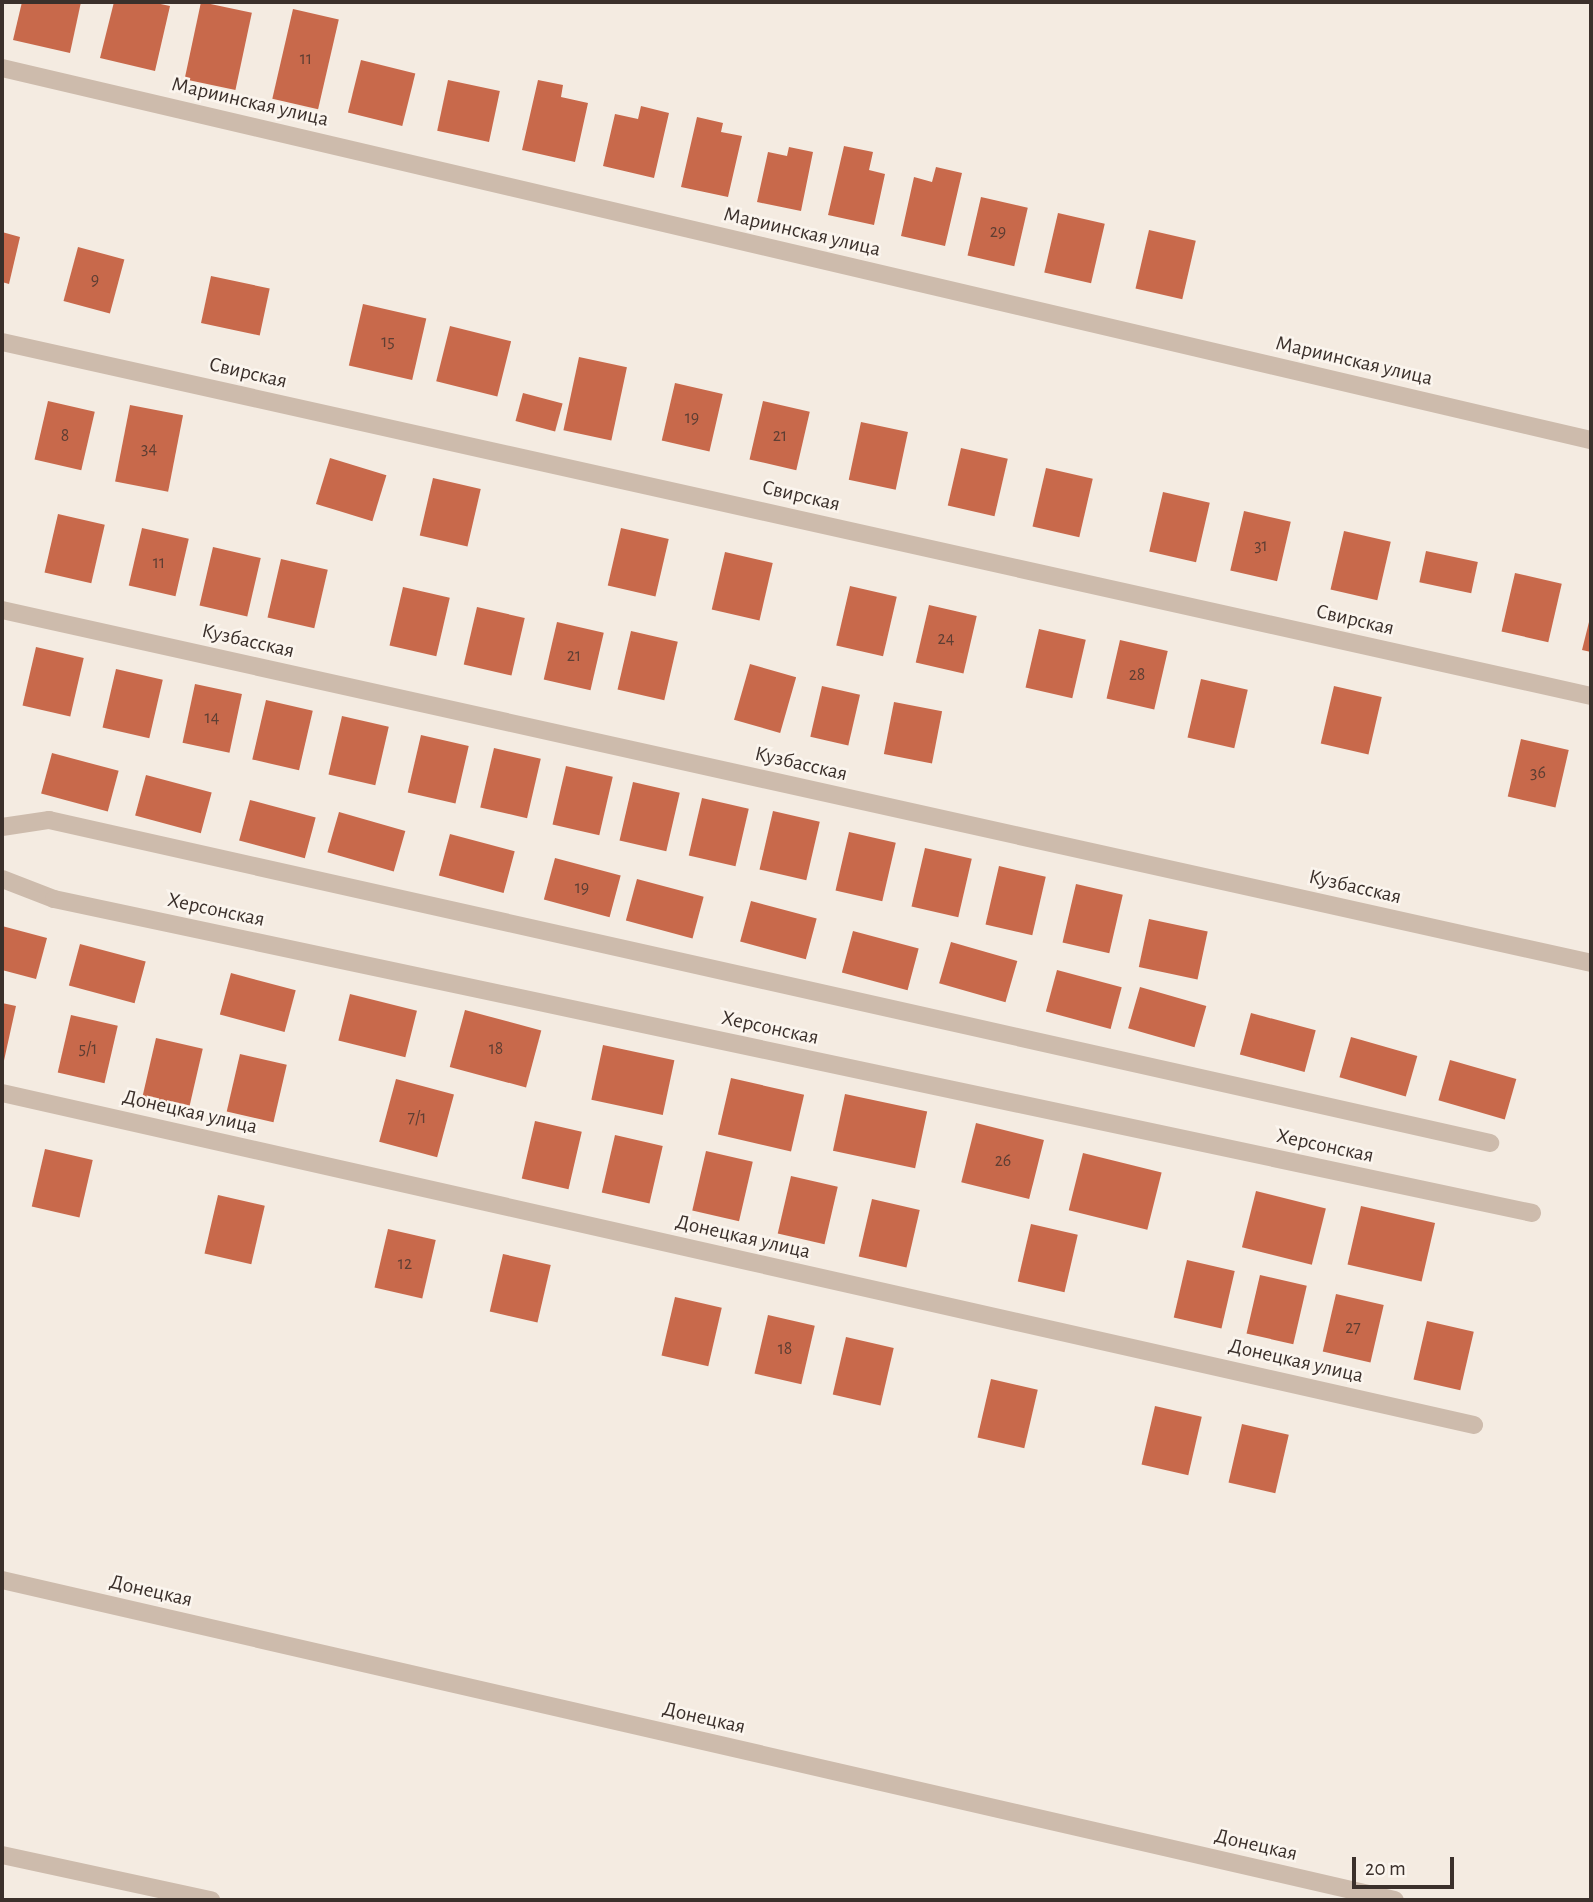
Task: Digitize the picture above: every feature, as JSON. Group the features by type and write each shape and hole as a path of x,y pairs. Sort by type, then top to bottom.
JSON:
{"street":[{"name":"Мариинская улица","path":"2,68 1591,440"},
{"name":"Свирская","path":"2,342 1591,696"},
{"name":"Кузбасская","path":"2,610 1591,963"},
{"name":"Херсонская","path":"2,827 49,820 1490,1143"},
{"name":"Херсонская","path":"2,879 54,899 1532,1213"},
{"name":"Донецкая улица","path":"2,1093 1474,1425"},
{"name":"Донецкая","path":"2,1580 1395,1900"},
{"path":"2,1855 211,1900"}],"building":[{"path":"22,2 81,2 70,53 13,40"},
{"path":"114,2 151,2 170,6 155,71 100,58"},
{"path":"201,2 252,13 235,90 185,79"},
{"path":"293,9 339,20 318,109 272,99"},
{"path":"361,60 415,74 402,126 348,112"},
{"path":"448,80 500,91 489,142 437,131"},
{"path":"538,80 563,85 561,97 588,103 575,162 522,150"},
{"path":"641,106 669,113 654,178 603,166 615,114 638,119"},
{"path":"697,117 723,123 721,132 742,136 728,197 681,187"},
{"path":"844,146 873,152 869,170 885,174 874,225 828,215"},
{"path":"789,147 813,152 801,211 757,202 768,152 787,156"},
{"path":"936,167 962,173 945,246 901,236 914,177 932,182"},
{"path":"981,197 1028,208 1014,266 968,255"},
{"path":"1058,213 1105,224 1091,283 1044,272"},
{"path":"1149,230 1196,241 1182,299 1136,288"},
{"path":"2,232 20,237 9,284 2,282"},
{"path":"78,247 124,259 110,314 64,301"},
{"path":"211,276 270,288 260,335 201,323"},
{"path":"363,304 426,319 412,380 349,365"},
{"path":"450,326 511,341 497,397 436,381"},
{"path":"579,357 627,367 611,441 563,430"},
{"path":"675,383 723,394 709,452 662,440"},
{"path":"523,393 563,404 555,432 515,421"},
{"path":"48,401 95,412 81,470 35,459"},
{"path":"763,401 810,412 796,470 750,459"},
{"path":"130,405 183,415 168,492 115,482"},
{"path":"861,422 908,432 896,490 849,480"},
{"path":"961,448 1008,459 994,516 948,505"},
{"path":"330,458 386,475 372,521 316,504"},
{"path":"1046,468 1093,479 1079,537 1033,526"},
{"path":"433,478 481,489 467,547 420,535"},
{"path":"1163,492 1210,503 1196,562 1149,551"},
{"path":"1244,511 1291,522 1277,581 1230,570"},
{"path":"58,514 105,525 91,583 45,572"},
{"path":"142,528 189,539 175,596 129,585"},
{"path":"621,528 669,539 655,597 608,585"},
{"path":"1344,531 1391,542 1377,600 1331,589"},
{"path":"213,547 261,558 247,616 200,605"},
{"path":"1426,551 1478,562 1471,593 1419,582"},
{"path":"725,552 773,563 759,621 712,609"},
{"path":"281,559 328,570 314,628 268,617"},
{"path":"1515,573 1562,584 1548,642 1502,631"},
{"path":"850,586 897,597 883,656 836,645"},
{"path":"403,587 450,598 436,656 390,645"},
{"path":"929,605 977,616 963,674 916,662"},
{"path":"477,607 525,618 511,676 464,664"},
{"path":"1591,614 1591,652 1582,650"},
{"path":"557,622 604,633 590,690 544,679"},
{"path":"1039,629 1086,640 1072,698 1026,687"},
{"path":"631,631 678,642 664,700 618,689"},
{"path":"1120,640 1168,651 1154,709 1107,698"},
{"path":"36,647 84,658 70,716 23,705"},
{"path":"750,664 796,677 780,733 734,720"},
{"path":"116,669 163,680 149,738 103,727"},
{"path":"1201,679 1248,690 1234,748 1188,737"},
{"path":"195,684 242,694 229,753 183,743"},
{"path":"822,686 860,695 848,745 810,737"},
{"path":"1334,686 1382,697 1368,755 1321,743"},
{"path":"266,700 313,711 299,770 252,759"},
{"path":"894,702 942,711 932,763 884,754"},
{"path":"342,716 389,727 375,785 329,774"},
{"path":"421,735 469,746 455,804 408,792"},
{"path":"1521,739 1569,750 1555,808 1508,796"},
{"path":"494,748 541,759 527,818 480,807"},
{"path":"52,753 119,771 108,811 41,794"},
{"path":"566,766 613,777 599,835 553,824"},
{"path":"146,775 212,793 201,833 135,816"},
{"path":"633,782 680,793 666,851 620,840"},
{"path":"702,798 749,809 735,866 689,855"},
{"path":"250,800 316,818 305,858 239,841"},
{"path":"773,811 820,822 806,880 760,869"},
{"path":"339,812 405,831 394,871 327,852"},
{"path":"849,832 896,843 882,901 836,890"},
{"path":"450,834 515,851 504,893 439,876"},
{"path":"925,848 972,859 958,917 912,906"},
{"path":"555,858 621,876 610,917 544,900"},
{"path":"999,866 1046,877 1032,935 986,924"},
{"path":"637,879 704,897 693,938 626,921"},
{"path":"1076,884 1123,895 1109,953 1063,942"},
{"path":"751,901 817,919 806,959 740,942"},
{"path":"1149,919 1208,931 1198,979 1139,967"},
{"path":"2,926 47,938 36,979 2,970"},
{"path":"853,931 919,949 908,990 842,973"},
{"path":"951,942 1017,961 1005,1002 939,983"},
{"path":"80,944 146,962 135,1003 69,986"},
{"path":"1057,970 1122,987 1111,1029 1046,1012"},
{"path":"231,973 296,990 285,1032 220,1015"},
{"path":"1140,987 1206,1006 1194,1047 1128,1028"},
{"path":"350,994 417,1011 405,1057 338,1041"},
{"path":"2,1003 16,1006 3,1065 2,1065"},
{"path":"465,1010 541,1030 526,1087 450,1067"},
{"path":"1251,1013 1316,1030 1305,1072 1240,1055"},
{"path":"71,1015 118,1026 104,1083 58,1072"},
{"path":"1351,1037 1417,1056 1406,1096 1339,1077"},
{"path":"156,1038 203,1049 189,1108 142,1097"},
{"path":"603,1045 674,1060 663,1115 591,1100"},
{"path":"240,1054 287,1065 273,1122 227,1111"},
{"path":"1450,1060 1516,1079 1505,1119 1438,1100"},
{"path":"731,1078 804,1095 791,1151 718,1135"},
{"path":"396,1079 454,1095 437,1157 379,1142"},
{"path":"845,1094 927,1111 915,1168 833,1151"},
{"path":"535,1121 582,1132 568,1189 522,1178"},
{"path":"976,1123 1044,1140 1029,1199 961,1182"},
{"path":"615,1135 663,1146 649,1204 602,1192"},
{"path":"45,1149 93,1160 79,1218 32,1206"},
{"path":"706,1151 753,1162 739,1221 692,1210"},
{"path":"1083,1153 1162,1173 1147,1230 1069,1210"},
{"path":"791,1176 838,1187 824,1244 778,1233"},
{"path":"1256,1191 1326,1208 1312,1265 1242,1247"},
{"path":"218,1195 265,1206 251,1264 205,1253"},
{"path":"872,1199 920,1210 906,1268 859,1256"},
{"path":"1361,1206 1435,1223 1422,1282 1348,1264"},
{"path":"1031,1224 1078,1235 1064,1292 1018,1281"},
{"path":"388,1229 436,1240 422,1298 375,1287"},
{"path":"503,1254 551,1265 537,1323 490,1311"},
{"path":"1187,1260 1235,1271 1221,1329 1174,1317"},
{"path":"1260,1275 1307,1286 1293,1344 1247,1333"},
{"path":"1336,1294 1384,1305 1370,1363 1323,1351"},
{"path":"675,1297 722,1308 708,1366 662,1355"},
{"path":"768,1315 815,1326 801,1384 755,1373"},
{"path":"1427,1321 1474,1332 1460,1390 1414,1379"},
{"path":"846,1337 894,1348 880,1406 833,1394"},
{"path":"991,1379 1038,1390 1024,1448 978,1437"},
{"path":"1155,1406 1202,1417 1188,1475 1142,1464"},
{"path":"1242,1424 1289,1435 1275,1493 1229,1482"}]}
